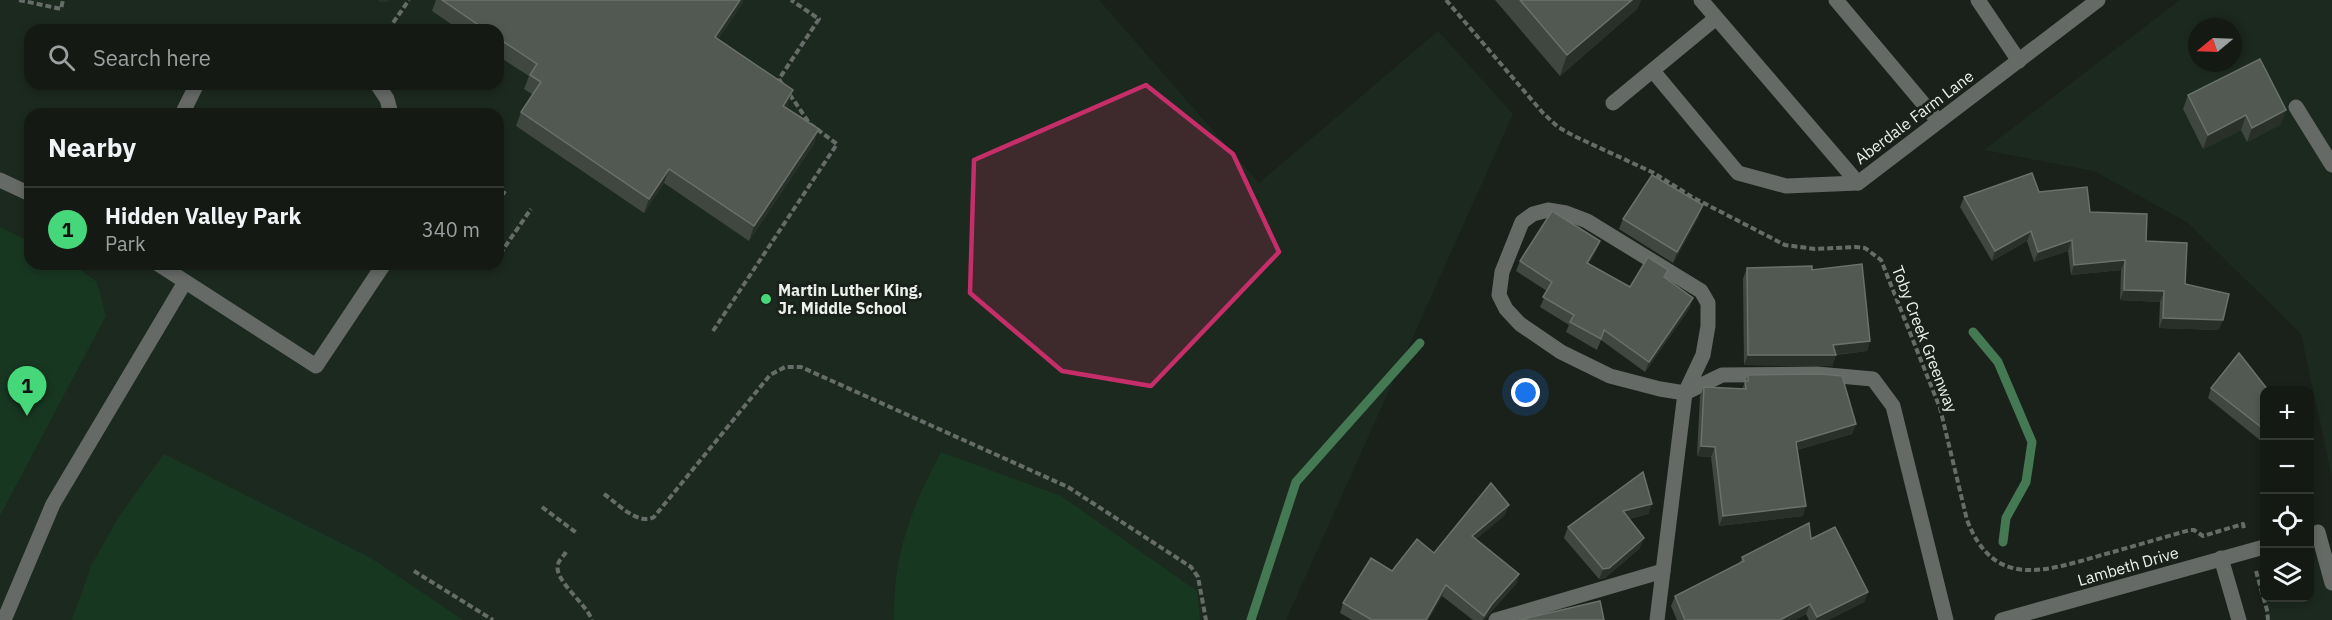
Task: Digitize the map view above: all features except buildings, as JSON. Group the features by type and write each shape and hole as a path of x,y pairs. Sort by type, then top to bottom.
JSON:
{"street":[{"name":"Aberdale Farm Lane","path":"1701,0 1858,183 2098,0"},
{"path":"1836,0 1938,121"},
{"path":"1978,0 2019,61"},
{"path":"1613,103 1716,18"},
{"path":"1653,71 1738,173 1786,186 1858,183"},
{"path":"185,108 194,90"},
{"path":"382,90 389,108"},
{"path":"2296,107 2332,165"},
{"path":"0,180 24,191"},
{"path":"1658,620 1684,393 1703,355 1708,326 1708,303 1701,291 1587,221 1566,213 1548,210 1533,214 1522,222 1502,272 1499,295 1506,309 1520,324 1561,352 1610,376 1684,393 1722,375 1817,374 1873,379 1893,406 1946,620"},
{"path":"167,270 316,366 380,270"},
{"path":"4,620 53,504 185,282"},
{"path":"2320,531 2332,583"},
{"name":"Lambeth Drive","path":"2008,618 2261,548"},
{"path":"2221,558 2239,620"},
{"path":"1496,620 1663,571"}],"path":[{"path":"19,0 62,9 63,0"},
{"path":"392,24 409,0"},
{"path":"713,331 837,144 810,124 779,80 819,19 791,0"},
{"name":"Toby Creek Greenway","path":"1446,0 1543,113 1558,127 1654,173 1692,197 1785,244 1804,249 1865,248 1881,260 1940,408 1967,520 1972,533 1992,558 2017,569 2044,571 2190,530 2203,536 2243,524 2246,538"},
{"path":"504,248 531,209"},
{"path":"604,494 640,519 650,520 770,375 785,367 801,367 1068,487 1191,567 1197,577 1206,620"},
{"path":"542,507 578,534"},
{"path":"566,552 558,564 558,572 562,581 582,603 592,620"},
{"path":"414,571 493,620"},
{"path":"2258,578 2268,620"}],"highlighted area":[{"path":"1146,85 1233,154 1279,252 1151,386 1062,371 970,293 974,160"}],"shaded area":[{"name":"Martin Luther King, Jr. Middle School","path":"0,0 1099,0 1259,183 1438,31 1513,114 1286,620 0,620 0,516 106,316 97,282 81,270 504,270 504,108 24,108 24,238 0,227"},
{"path":"2180,0 2332,0 2332,477 2301,334 2187,222 2094,171 1984,150"},
{"path":"2332,555 2332,620 2268,620 2263,602 2314,602 2314,560"},
{"path":"2260,574 2260,593 2255,576"}],"green space":[{"path":"0,227 24,238 24,270 81,270 97,282 106,316 0,516"},
{"path":"941,452 1061,496 1197,591 1200,620 894,620 897,574 906,533 921,493"},
{"path":"164,454 371,558 463,620 72,620 91,566 118,518"}],"waterway":[{"path":"1973,332 1998,362 2032,442 2026,482 2006,518 2003,542"},
{"path":"1251,620 1296,482 1420,343"}],"place":[{"name":"Martin Luther King, Jr. Middle School","path":"766,299"},
{"name":"Hidden Valley Park","path":"27,416"}]}
